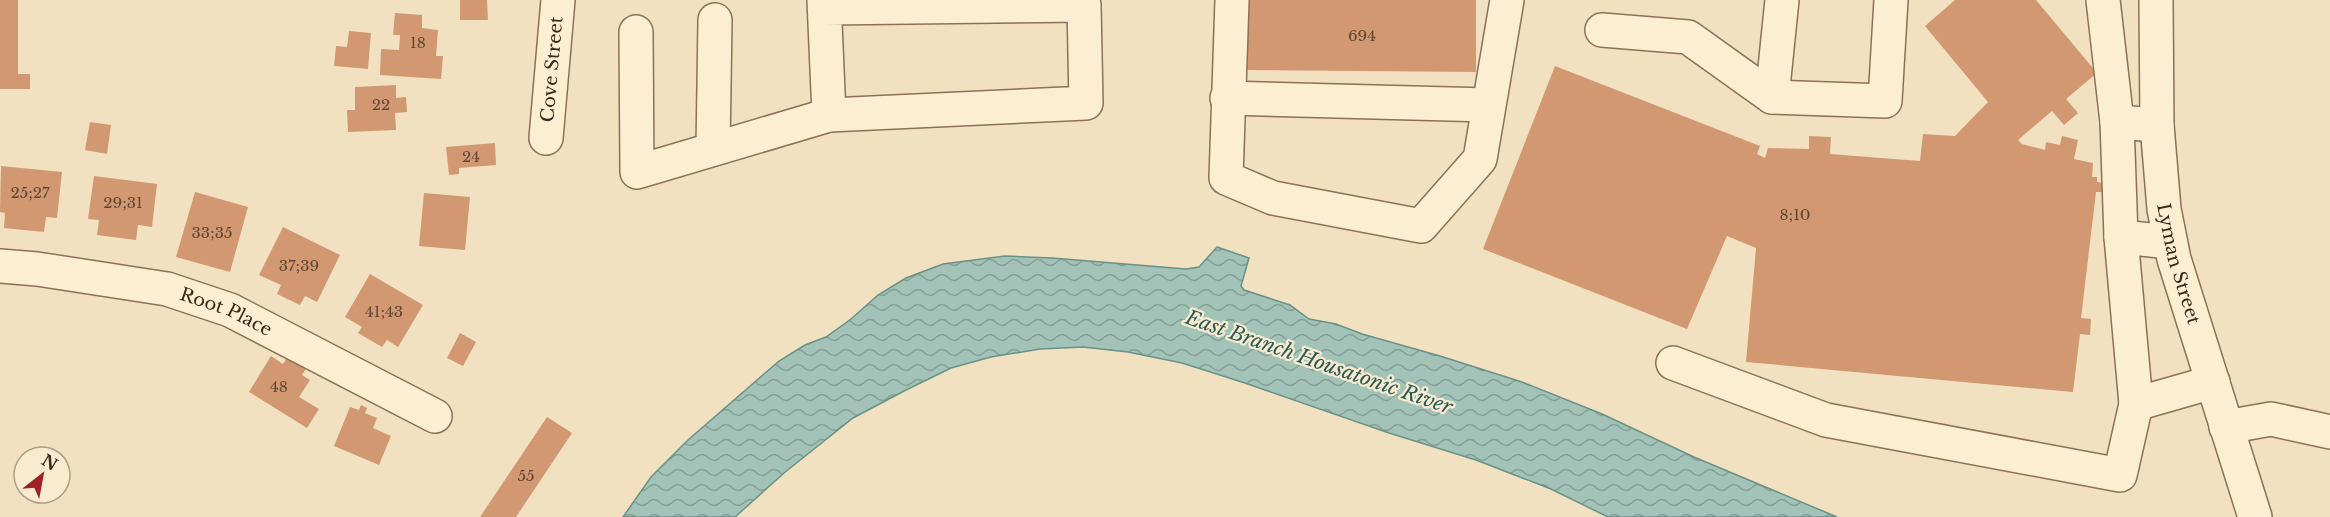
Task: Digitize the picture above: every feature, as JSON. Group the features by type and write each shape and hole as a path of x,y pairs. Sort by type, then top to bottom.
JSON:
{"street":[{"name":"Cove Street","path":"546,138 558,0"},
{"path":"1232,0 1226,178 1273,198 1421,226 1480,159 1507,0"},
{"path":"1772,97 1782,0"},
{"path":"1602,30 1688,37 1772,97 1885,101 1891,0"},
{"path":"1673,363 1826,420 2120,475 2136,404 2121,237 2117,122 2103,0"},
{"name":"Lyman Street","path":"2156,0 2157,125 2164,209 2170,242 2255,517"},
{"path":"636,32 637,172 829,114 1086,103 1084,5 825,4 829,114"},
{"path":"713,149 715,20"},
{"path":"1227,98 1488,105"},
{"path":"2117,122 2157,125"},
{"path":"2121,237 2170,242"},
{"name":"Root Place","path":"0,266 37,269 167,289 230,310 435,416"},
{"path":"2136,404 2213,382"},
{"path":"2226,427 2271,419 2330,432"}],"water":[{"name":"East Branch Housatonic River","path":"1217,247 1249,258 1241,286 1244,290 1290,305 1309,319 1336,324 1362,334 1522,382 1602,414 1694,457 1837,517 1608,517 1551,489 1476,460 1389,433 1245,383 1182,363 1128,352 1083,347 1040,349 991,357 951,368 853,418 784,473 735,517 623,517 651,477 688,440 779,361 805,345 826,337 878,295 906,278 943,264 1005,256 1186,269 1199,267"}],"building":[{"path":"0,0 18,0 18,74 30,74 30,89 0,89"},
{"path":"460,0 487,0 488,20 460,20"},
{"path":"1247,0 1476,0 1476,72 1246,70"},
{"path":"1955,0 2036,0 2097,73 2066,99 2078,113 2064,125 2052,111 2018,140 2022,144 2045,150 2046,142 2060,145 2062,136 2078,140 2074,159 2093,163 2092,177 2097,177 2097,182 2105,183 2104,192 2096,192 2081,318 2091,319 2090,335 2080,334 2073,392 1746,362 1756,248 1727,236 1687,329 1483,249 1555,66 1760,146 1757,154 1765,158 1768,148 1809,149 1809,136 1831,137 1830,154 1920,161 1923,134 1955,136 1988,102 1925,26"},
{"path":"395,13 422,15 422,28 438,30 436,56 443,56 441,79 380,75 381,49 399,50 400,35 393,35"},
{"path":"349,31 371,33 368,69 334,66 336,46 347,47"},
{"path":"396,85 396,98 406,97 407,112 395,113 396,130 348,132 347,110 355,110 355,87"},
{"path":"90,122 111,125 107,154 85,150"},
{"path":"495,143 496,165 459,168 459,174 449,175 446,147"},
{"path":"1,166 62,172 57,218 46,217 44,232 4,228 5,213 0,212"},
{"path":"94,176 157,184 152,227 138,225 136,240 97,235 99,220 88,219"},
{"path":"195,192 248,207 230,272 176,257"},
{"path":"424,193 470,197 465,250 419,246"},
{"path":"283,227 340,255 317,302 305,296 300,305 277,294 281,285 259,275"},
{"path":"370,274 423,305 398,347 387,340 382,347 358,333 362,327 345,317"},
{"path":"460,333 476,342 463,366 447,358"},
{"path":"291,352 309,363 302,375 310,380 299,397 319,409 307,428 249,392 271,356 283,364"},
{"path":"361,405 367,408 365,413 377,418 373,428 391,436 379,465 334,446 350,407 359,410"},
{"path":"547,417 572,433 516,517 480,517"}]}
